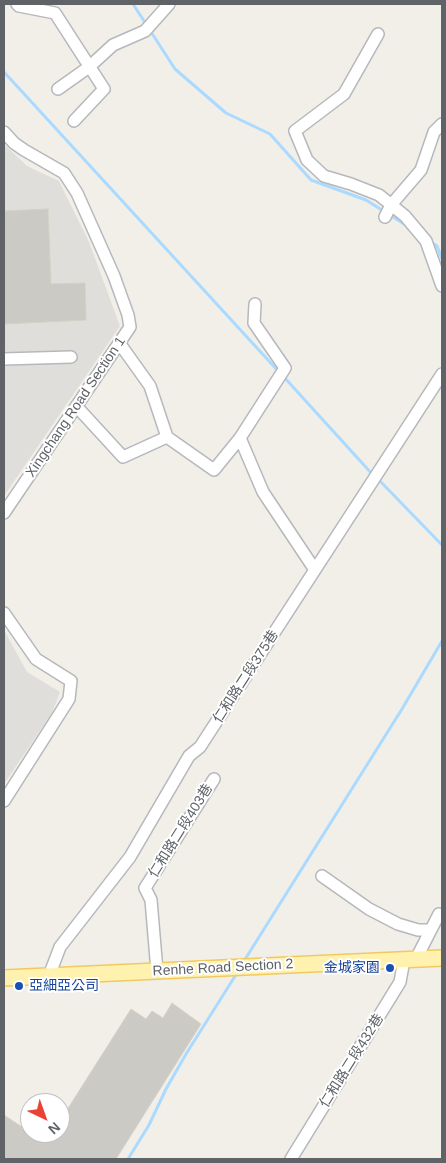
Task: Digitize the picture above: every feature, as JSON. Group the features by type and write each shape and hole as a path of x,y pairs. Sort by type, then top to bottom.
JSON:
{"main road":[{"name":"Renhe Road Section 2","path":"4,978 442,958"}],"street":[{"path":"17,4 55,13 104,89 74,121"},
{"path":"58,89 89,67 113,45 145,31 169,4"},
{"path":"378,34 344,94 295,131 307,160 324,176 379,195 388,210 405,216 426,241 442,286"},
{"path":"388,210 421,170 434,132 442,124"},
{"name":"Xingchang Road Section 1","path":"4,132 24,150 64,173 77,193 114,276 130,326 120,344 4,513"},
{"path":"120,344 150,386 167,437 214,470 240,438 285,368 254,323 255,304"},
{"path":"4,359 71,357"},
{"name":"仁和路二段375巷","path":"49,976 60,947 130,857 189,756 200,747 442,374"},
{"path":"77,407 123,457 167,437"},
{"path":"240,438 263,492 315,570"},
{"path":"4,612 36,660 71,681 69,699 4,801"},
{"name":"仁和路二段403巷","path":"157,971 151,900 145,888 214,779"},
{"path":"322,876 369,909 398,924 418,930 430,930"},
{"name":"仁和路二段432巷","path":"291,1159 400,982 410,960 439,914"}],"shaded area":[{"path":"4,144 27,166 59,181 89,242 120,326 4,496"},
{"path":"4,630 27,672 60,692 52,713 4,784"}],"building":[{"path":"48,209 51,284 85,283 86,320 4,324 4,211"},
{"path":"172,1003 201,1024 116,1159 4,1159 4,1115 20,1126 20,1143 70,1143 70,1105 131,1009 146,1019 152,1011 163,1018"}],"waterway":[{"path":"133,4 175,69 226,113 270,134 311,180 366,200 409,227"},
{"path":"4,72 279,372"},
{"path":"431,242 437,246 442,259"},
{"path":"283,376 373,475"},
{"path":"378,479 442,545"},
{"path":"244,961 402,709 442,641"},
{"path":"128,1159 149,1125 166,1089 186,1054 237,973"}],"place":[{"name":"金城家園","path":"390,968"},
{"name":"亞細亞公司","path":"19,986"}]}
